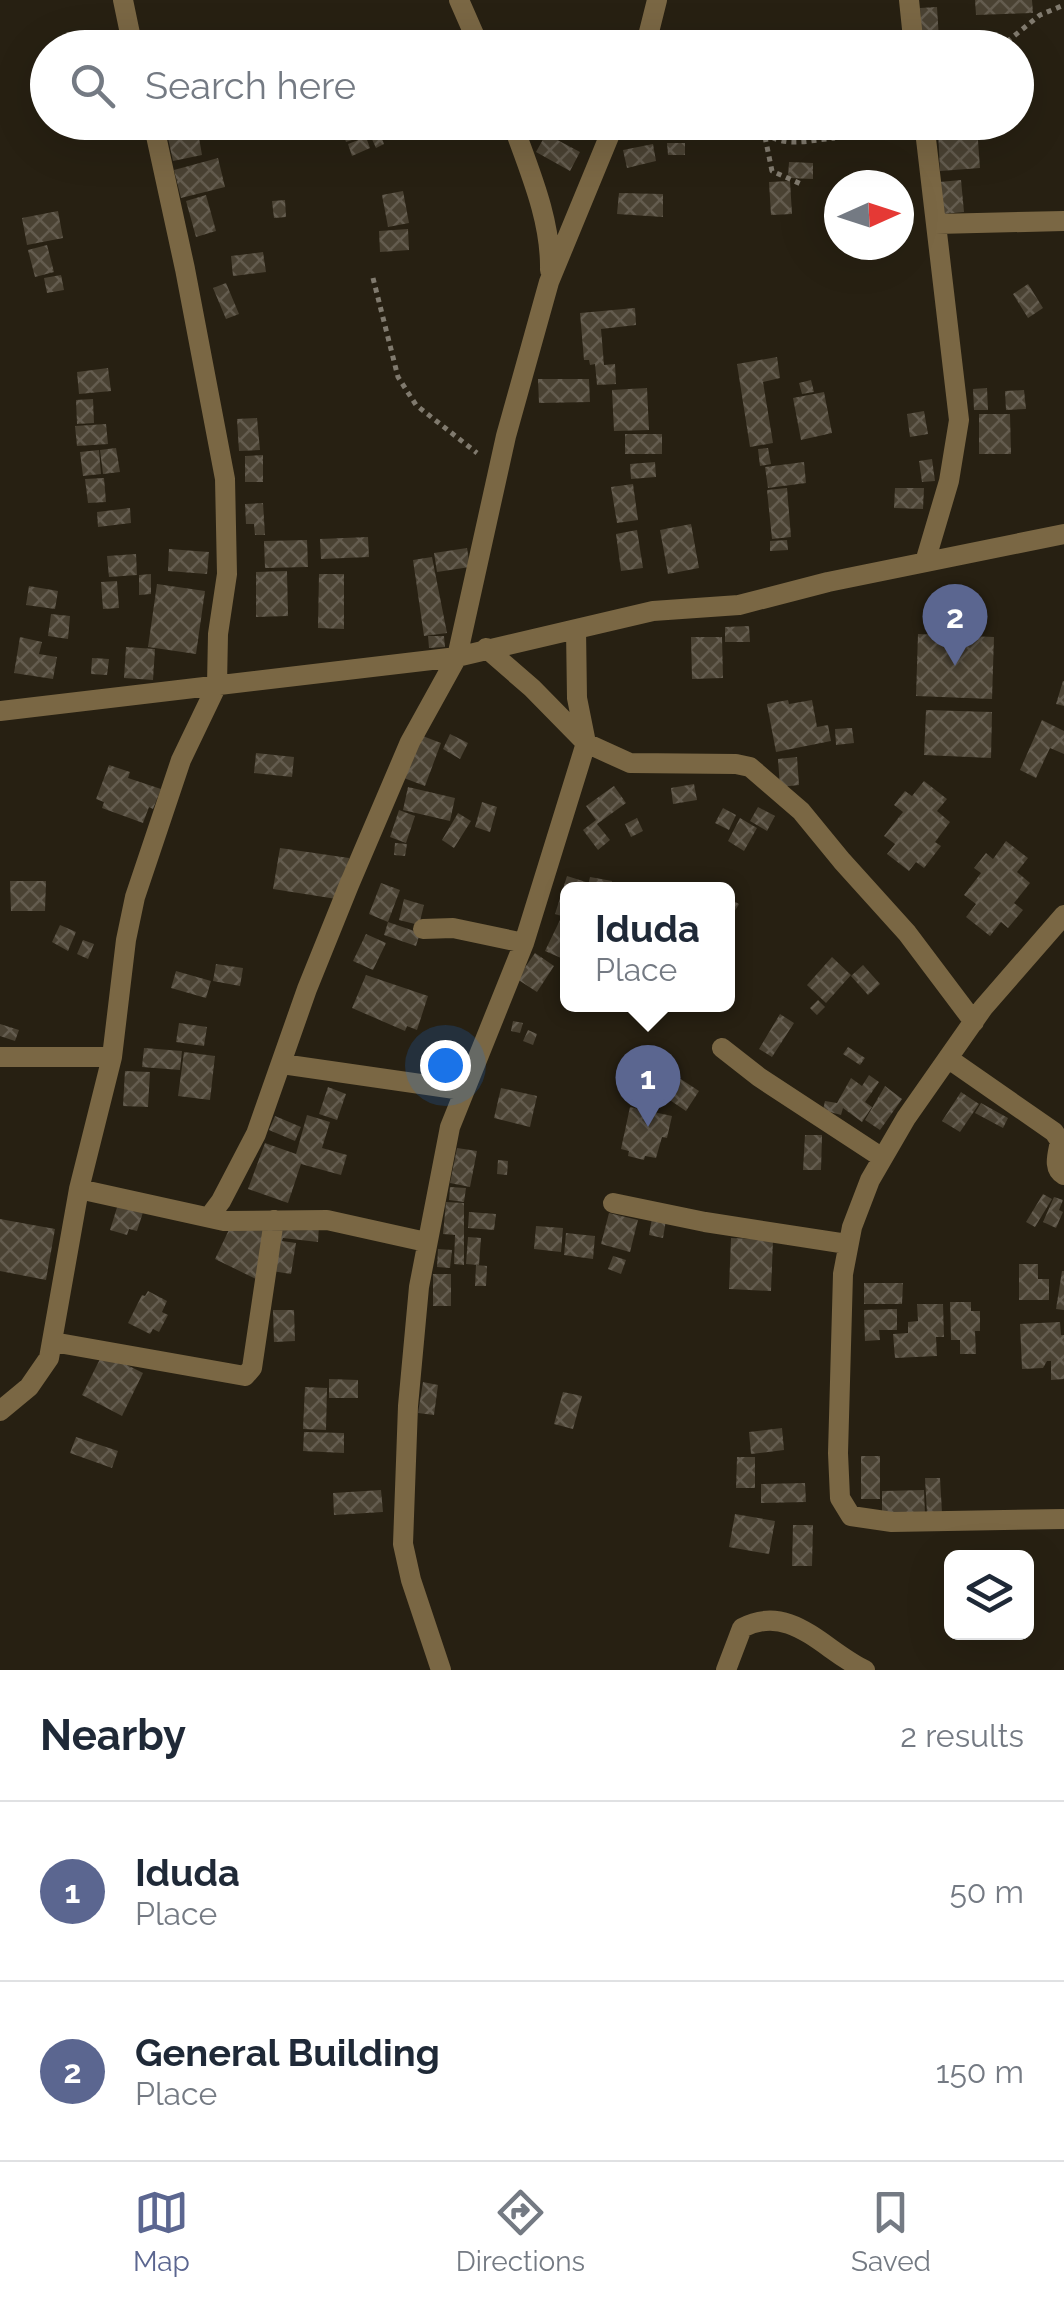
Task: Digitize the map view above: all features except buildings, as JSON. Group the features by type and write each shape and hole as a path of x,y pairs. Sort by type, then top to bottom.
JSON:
{"street":[{"path":"124,0 130,30"},
{"path":"459,0 472,30"},
{"path":"649,30 657,0"},
{"path":"909,0 912,30"},
{"path":"0,1411 39,1376 53,1342 79,1189 112,1058 135,896 181,760 217,685 218,634 227,574 225,479 186,269 157,140"},
{"path":"518,140 544,217 550,248 549,282"},
{"path":"209,1217 256,1134 307,989 410,742 457,656 499,470 549,282 608,140"},
{"path":"925,562 949,482 960,420 926,140"},
{"path":"936,224 1064,220"},
{"path":"0,711 457,656 653,611 739,606 1064,534"},
{"path":"441,1670 410,1580 403,1544 410,1370 426,1242 450,1127 524,943 586,744 577,698 576,629"},
{"path":"486,648 532,688 586,744 630,763 736,764 750,768 801,810 842,861 874,892 974,1022"},
{"path":"1064,915 974,1022 881,1158 847,1244 840,1318 838,1453 840,1498 847,1513 856,1518 892,1522 1064,1519"},
{"path":"424,929 453,928 524,943"},
{"path":"722,1048 759,1078 881,1158"},
{"path":"0,1057 112,1058"},
{"path":"949,1060 1054,1132 1060,1142 1056,1164 1064,1175"},
{"path":"282,1064 462,1090"},
{"path":"79,1189 234,1222 326,1220 426,1242"},
{"path":"613,1203 704,1222 847,1244"},
{"path":"53,1342 246,1376 252,1368 274,1220"},
{"path":"726,1670 742,1628 752,1622 775,1620 802,1629 862,1670"}],"path":[{"path":"1021,30 1040,15 1064,6"},
{"path":"765,140 772,171 801,184"},
{"path":"373,278 398,377 416,406 499,470"}],"place":[{"name":"General Building","path":"955,666"},
{"name":"Iduda","path":"648,1127"}]}
